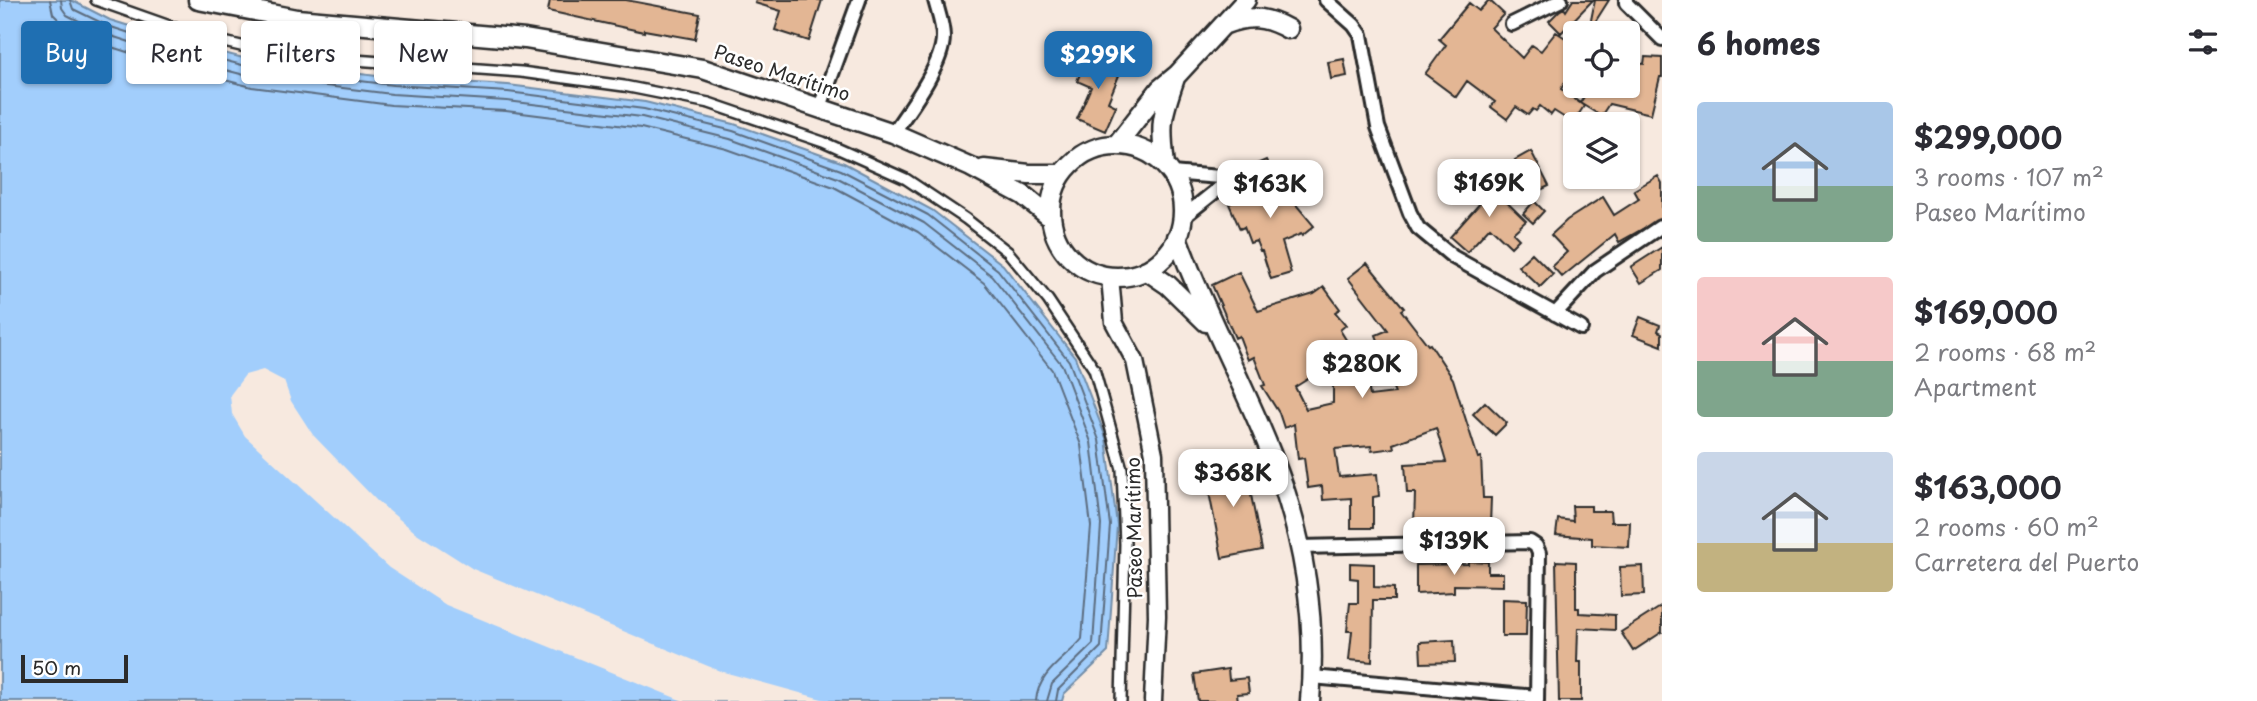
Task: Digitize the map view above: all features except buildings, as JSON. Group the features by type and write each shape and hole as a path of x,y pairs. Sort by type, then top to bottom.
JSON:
{"main road":[{"name":"Paseo Marítimo","path":"198,0 285,18 525,39 690,67 820,107 893,133 971,167 1023,195 1051,218"},
{"path":"1117,144 1160,89 1177,75 1246,0"},
{"path":"1223,25 1250,17 1272,20 1288,29"},
{"path":"1168,169 1143,150 1117,144 1086,152 1072,162 1062,174 1053,195 1051,218 1056,238 1068,255 1083,268 1110,277 1129,276 1146,270 1164,256 1177,237 1182,218 1182,202 1178,187 1168,169 1160,128 1177,75"},
{"name":"Paseo Marítimo","path":"971,167 1029,174 1062,174"},
{"path":"1177,237 1284,490 1300,547 1309,601 1312,677 1310,701"},
{"path":"1146,270 1190,304 1216,332"}],"street":[{"path":"96,0 198,36 254,50 521,72 624,86 709,103 823,142 906,179 966,219 1008,252 1048,300 1094,369 1122,469 1125,544 1121,701"},
{"path":"820,107 859,0"},
{"path":"893,133 929,78 942,46 943,36 935,0"},
{"path":"1326,0 1354,25 1361,35 1378,127 1418,228 1454,257 1581,328"},
{"path":"1512,24 1561,0"},
{"path":"1626,0 1662,39"},
{"path":"1168,169 1231,178 1182,218"},
{"path":"1555,314 1595,271 1660,227"},
{"name":"Paseo Marítimo","path":"1110,277 1114,322 1135,361 1154,454 1157,616 1153,701"},
{"path":"1300,547 1530,542 1536,546 1539,554 1536,699 1312,677"}],"water":[{"path":"0,0 71,0 126,25 126,84 227,84 227,54 241,57 241,84 360,84 360,74 374,76 374,84 508,85 645,102 734,124 844,163 932,210 1003,265 1075,357 1106,438 1117,525 1108,652 1064,694 1062,701 0,701"}],"pier":[{"path":"263,370 284,381 291,401 313,435 377,501 415,532 473,569 720,671 829,701 683,701 446,605 389,568 245,436 232,414 230,395 245,375"}]}
